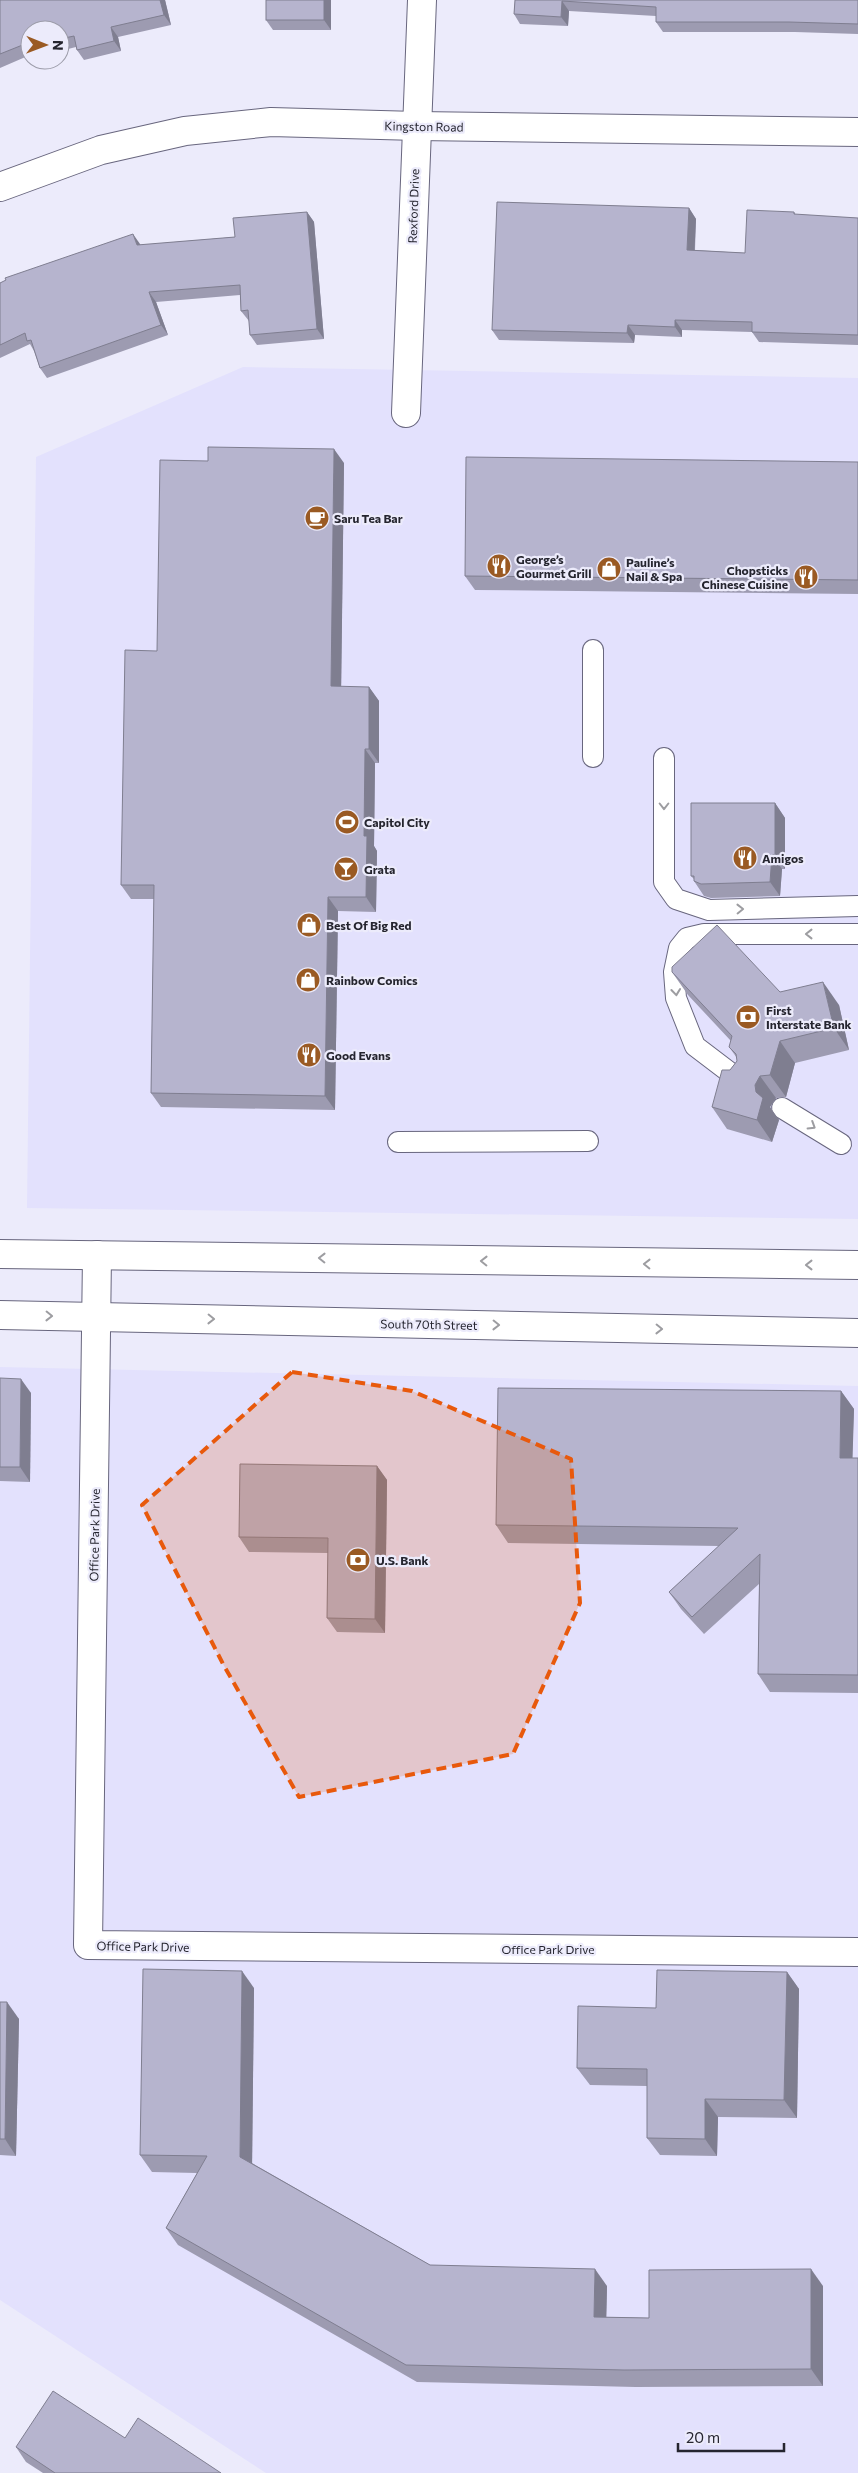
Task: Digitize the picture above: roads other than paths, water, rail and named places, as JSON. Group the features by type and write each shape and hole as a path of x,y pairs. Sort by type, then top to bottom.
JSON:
{"street":[{"name":"Rexford Drive","path":"406,413 422,0"},
{"name":"Kingston Road","path":"0,188 101,150 185,131 271,122 417,126 858,132"},
{"path":"0,1254 858,1265"},
{"name":"Office Park Drive","path":"97,1255 88,1945 858,1952"},
{"name":"South 70th Street","path":"0,1315 858,1333"}],"lane":[{"path":"593,650 593,757"},
{"path":"664,758 664,882 676,899 709,910 858,906"},
{"path":"741,1081 695,1046 676,998 674,972 679,948 687,938 704,934 858,934"},
{"path":"782,1108 841,1144"},
{"path":"398,1142 588,1141"}],"place":[{"name":"Saru Tea Bar","path":"317,518"},
{"name":"George’s Gourmet Grill","path":"499,566"},
{"name":"Pauline’s Nail & Spa","path":"609,569"},
{"name":"Chopsticks Chinese Cuisine","path":"806,577"},
{"name":"Capitol City","path":"347,822"},
{"name":"Amigos","path":"745,858"},
{"name":"Grata","path":"346,869"},
{"name":"Best Of Big Red","path":"309,925"},
{"name":"Rainbow Comics","path":"308,980"},
{"name":"First Interstate Bank","path":"748,1017"},
{"name":"Good Evans","path":"309,1055"},
{"name":"U.S. Bank","path":"358,1560"}]}
